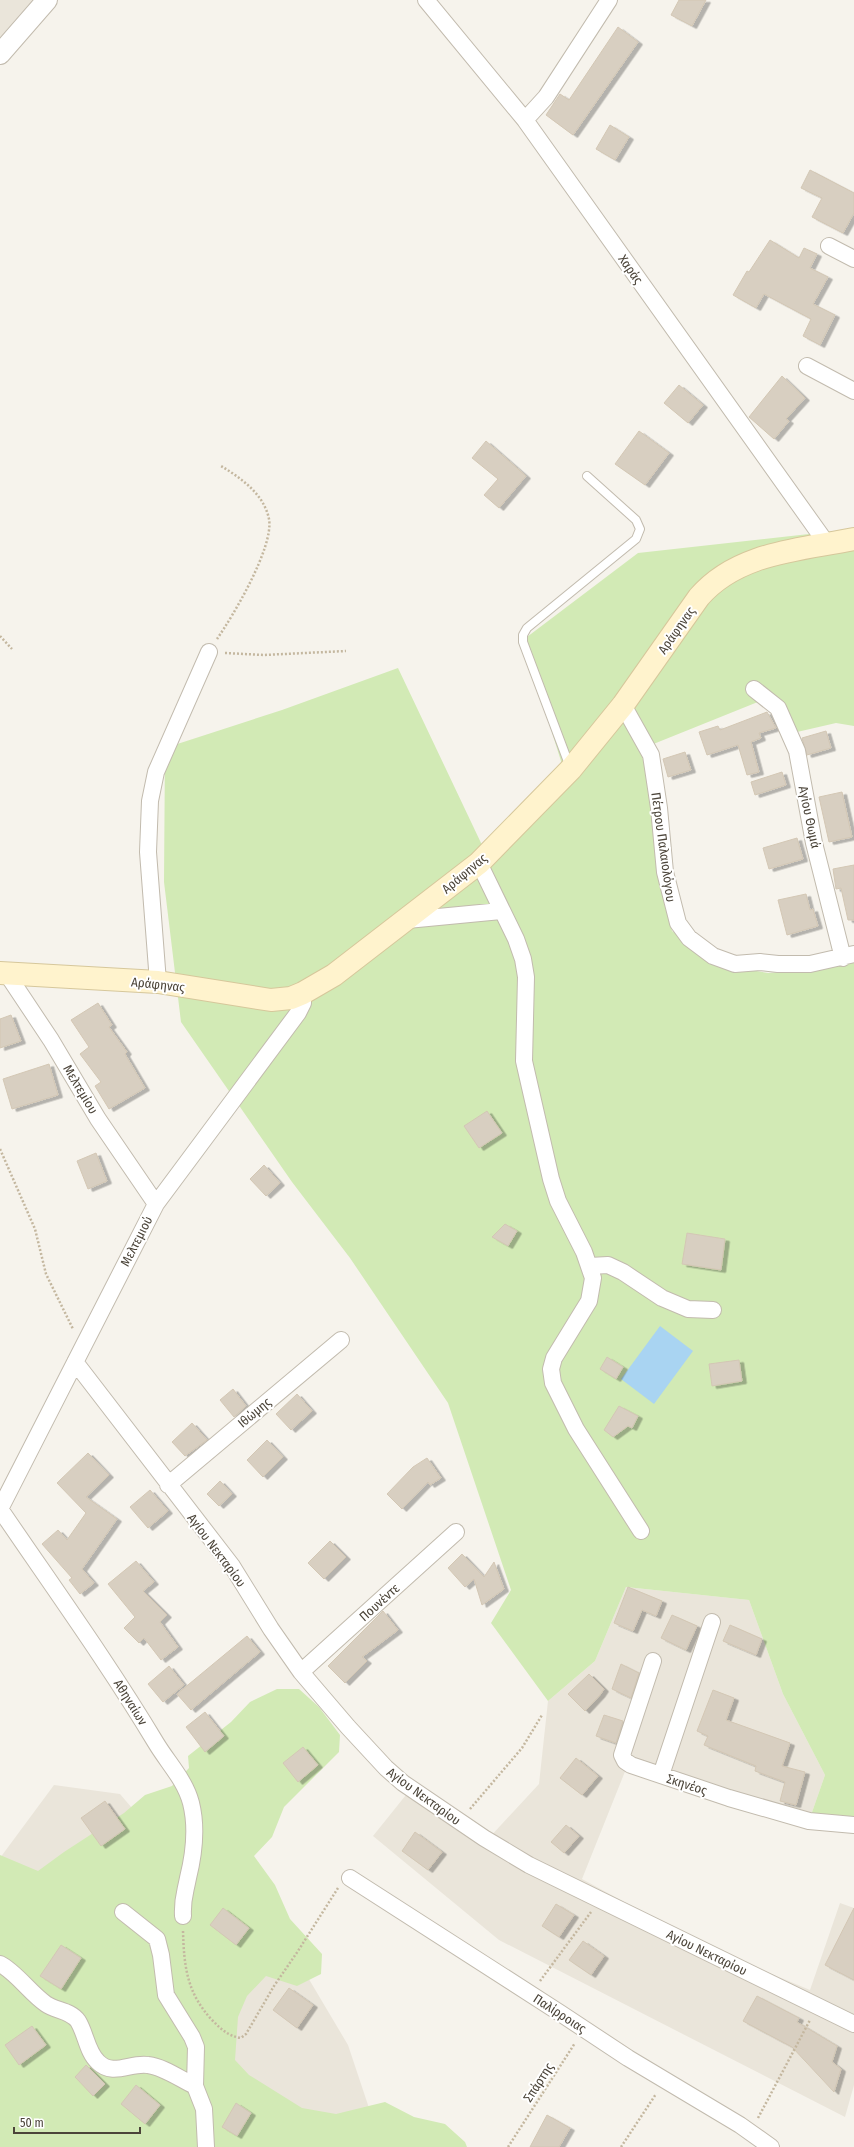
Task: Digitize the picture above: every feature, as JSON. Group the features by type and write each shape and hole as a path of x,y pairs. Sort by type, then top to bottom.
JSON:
{"main road":[{"name":"Αράφηνας","path":"4,973 158,982 271,1000 291,998 303,993 334,975 479,863 571,769 623,705 699,597 717,580 739,566 765,556 854,539"}],"street":[{"path":"0,54 47,0"},
{"name":"Χαράς","path":"426,0 525,120 827,544"},
{"path":"525,120 546,97 609,0"},
{"path":"829,246 854,259"},
{"path":"807,366 854,390"},
{"path":"158,982 148,852 150,801 156,772 209,652"},
{"name":"Αγίου Θωμά","path":"754,689 778,708 797,751 814,843 848,956"},
{"name":"Πέτρου Παλαιολόγου","path":"623,705 651,755 659,808 665,872 678,923 689,938 713,956 735,964 760,962 778,964 810,964 848,956"},
{"path":"479,863 523,959 526,977 524,1062 551,1179 558,1201 590,1266 593,1278 592,1292 589,1301 554,1358 551,1369 554,1383 576,1429 641,1531"},
{"path":"407,920 501,911"},
{"name":"Μελτεμίου","path":"4,973 50,1040 145,1191 156,1204"},
{"name":"Μελτεμιού","path":"0,1509 156,1204 298,1012 302,1003 303,993"},
{"path":"590,1266 608,1265 623,1272 662,1298 688,1309 713,1310"},
{"name":"Ιθώμης","path":"168,1485 342,1340"},
{"name":"Αγίου Νεκταρίου","path":"74,1362 232,1566 271,1629 301,1672 386,1768 426,1800 529,1865 854,2024"},
{"name":"Αθηναίων","path":"0,1509 120,1684 181,1780 191,1802 195,1830 188,1878 182,1899 183,1916"},
{"name":"Πουνέντε","path":"301,1672 456,1532"},
{"path":"661,1776 712,1622"},
{"name":"Σκηνέος","path":"653,1661 622,1754 625,1761 631,1765 661,1776 729,1798 809,1821 854,1824"},
{"name":"Παλίρροιας","path":"350,1878 628,2058 750,2132 771,2147"},
{"path":"123,1912 154,1935 158,1942 166,1995 192,2037 196,2047 195,2086 204,2109 206,2147"},
{"path":"0,1964 6,1967 31,1993 48,2005 68,2012 77,2020 87,2039 90,2051 98,2062 111,2069 146,2064 155,2066 195,2086"}],"lane":[{"path":"571,769 523,642 523,635 527,628 636,539 640,529 636,520 587,476"}],"path":[{"path":"209,652 226,626 257,566 268,538 269,520 264,505 253,490 240,478 221,466"},
{"path":"0,636 12,649"},
{"path":"209,652 264,655 346,651"},
{"path":"0,1149 35,1229 46,1274 81,1348"},
{"path":"459,1822 517,1753 542,1715"},
{"path":"183,1916 184,1952 192,1993 203,2010 218,2027 231,2036 241,2038 246,2034 274,1986 298,1951 332,1895 344,1881 350,1878"},
{"path":"531,1994 582,1922 601,1900"},
{"path":"750,2132 816,2006"},
{"name":"Σπάρτης","path":"508,2147 584,2029"},
{"path":"621,2147 665,2080"}],"shaded area":[{"path":"0,0 49,0 0,55"},
{"path":"626,1587 749,1600 783,1694 825,1775 810,1818 630,1759 582,1879 707,1947 810,1990 840,1903 854,1908 854,2085 845,2117 499,1940 373,1836 414,1785 489,1838 539,1784 548,1701 595,1661"},
{"path":"54,1785 120,1794 172,1855 245,1878 310,1981 348,2045 382,2147 0,2147 0,1858"}],"green space":[{"path":"854,529 854,726 836,723 797,732 775,695 646,747 672,931 721,965 768,973 817,969 854,962 854,1829 810,1818 825,1775 783,1694 749,1600 626,1587 595,1661 548,1701 491,1623 511,1590 448,1403 350,1258 292,1182 181,1022 164,882 165,748 282,710 398,668 491,864 566,777 523,640 638,553"},
{"path":"277,1689 299,1689 319,1707 340,1735 339,1752 284,1807 272,1837 254,1856 275,1885 290,1919 322,1954 321,1974 297,1986 266,1976 247,1996 238,2017 235,2060 249,2075 302,2108 336,2114 385,2102 414,2117 445,2124 465,2142 467,2147 0,2147 0,1855 38,1871 64,1852 124,1813 145,1795 172,1786 189,1768 188,1756 231,1722 250,1702"}],"water":[{"path":"660,1326 693,1351 654,1404 621,1379"}],"building":[{"path":"679,0 706,0 692,26 671,15"},
{"path":"618,27 638,42 573,135 546,115 560,94 569,100"},
{"path":"610,125 629,137 615,160 596,149"},
{"path":"810,170 854,193 854,213 843,233 812,217 822,198 801,188"},
{"path":"770,240 799,258 804,248 817,254 810,268 828,277 813,304 835,315 820,345 803,336 811,319 764,294 756,308 733,295 747,271 749,272"},
{"path":"782,376 805,398 786,419 789,421 774,439 749,417"},
{"path":"679,385 703,405 688,423 664,403"},
{"path":"639,431 669,453 645,485 615,464"},
{"path":"486,441 526,476 499,508 484,495 498,479 472,458"},
{"path":"767,712 776,728 759,733 761,738 751,742 759,772 747,775 738,745 707,755 699,732 718,726 720,730"},
{"path":"826,731 831,748 807,755 802,738"},
{"path":"685,752 691,770 668,777 663,759"},
{"path":"782,772 786,785 755,795 751,782"},
{"path":"842,792 852,837 829,842 819,797"},
{"path":"797,838 803,859 769,869 763,848"},
{"path":"854,865 854,920 848,920 841,888 836,889 833,869"},
{"path":"806,894 810,910 813,909 818,926 787,935 778,900"},
{"path":"98,1003 112,1025 109,1027 127,1052 125,1054 145,1088 109,1109 95,1086 101,1082 80,1054 89,1047 71,1020"},
{"path":"11,1015 21,1041 0,1048 0,1019"},
{"path":"49,1064 58,1095 12,1109 3,1079"},
{"path":"487,1111 502,1133 479,1148 464,1126"},
{"path":"96,1153 107,1181 88,1189 77,1161"},
{"path":"264,1165 280,1183 266,1196 250,1179"},
{"path":"505,1224 517,1231 508,1246 492,1237"},
{"path":"687,1233 725,1239 721,1270 682,1264"},
{"path":"607,1357 623,1367 616,1379 600,1369"},
{"path":"739,1360 742,1381 712,1386 709,1364"},
{"path":"233,1389 246,1406 234,1417 220,1400"},
{"path":"297,1394 312,1411 291,1430 276,1414"},
{"path":"619,1406 638,1416 632,1428 628,1426 613,1437 604,1430"},
{"path":"192,1423 207,1440 185,1456 172,1442"},
{"path":"267,1440 283,1457 263,1477 247,1460"},
{"path":"88,1453 109,1475 86,1497 117,1519 82,1569 94,1583 80,1594 69,1580 72,1578 42,1544 58,1530 67,1540 86,1513 57,1483"},
{"path":"427,1458 441,1478 430,1485 428,1482 402,1509 387,1494 413,1467"},
{"path":"220,1481 232,1494 219,1506 207,1494"},
{"path":"150,1490 168,1511 148,1528 130,1507"},
{"path":"330,1541 346,1557 324,1579 308,1563"},
{"path":"462,1554 484,1577 494,1562 504,1589 482,1605 474,1579 465,1587 448,1568"},
{"path":"136,1561 154,1582 143,1591 167,1615 160,1622 178,1647 161,1660 144,1638 139,1643 124,1628 135,1617 108,1584"},
{"path":"628,1587 662,1601 656,1616 642,1610 633,1631 614,1623"},
{"path":"383,1611 398,1630 362,1657 367,1661 345,1683 328,1666"},
{"path":"672,1615 697,1626 686,1650 661,1638"},
{"path":"730,1625 762,1639 756,1655 723,1641"},
{"path":"247,1636 260,1652 191,1710 177,1694"},
{"path":"621,1664 639,1673 631,1698 612,1689"},
{"path":"169,1666 184,1685 163,1702 148,1684"},
{"path":"589,1674 604,1689 585,1711 568,1694"},
{"path":"713,1690 734,1698 726,1720 790,1743 782,1766 805,1772 796,1805 780,1801 785,1782 755,1771 756,1766 704,1745 708,1736 697,1731"},
{"path":"205,1712 224,1736 205,1752 186,1727"},
{"path":"604,1715 623,1721 616,1743 596,1736"},
{"path":"303,1747 318,1765 298,1782 283,1763"},
{"path":"576,1758 598,1776 582,1795 560,1778"},
{"path":"105,1801 125,1829 101,1846 81,1818"},
{"path":"566,1825 579,1836 564,1853 551,1842"},
{"path":"415,1832 442,1852 428,1870 402,1851"},
{"path":"556,1904 574,1915 559,1937 542,1926"},
{"path":"223,1908 249,1928 236,1945 210,1925"},
{"path":"854,1908 854,1980 825,1965"},
{"path":"583,1941 604,1956 591,1975 569,1960"},
{"path":"61,1945 81,1958 61,1989 40,1976"},
{"path":"289,1988 313,2005 297,2028 273,2010"},
{"path":"757,1996 799,2018 797,2022 837,2046 832,2062 841,2069 834,2092 792,2047 743,2021"},
{"path":"32,2026 46,2045 19,2065 5,2045"},
{"path":"86,2065 105,2084 93,2096 75,2077"},
{"path":"136,2085 160,2105 145,2124 121,2104"},
{"path":"236,2103 251,2113 237,2136 222,2127"},
{"path":"547,2115 570,2128 559,2147 530,2147"}]}
